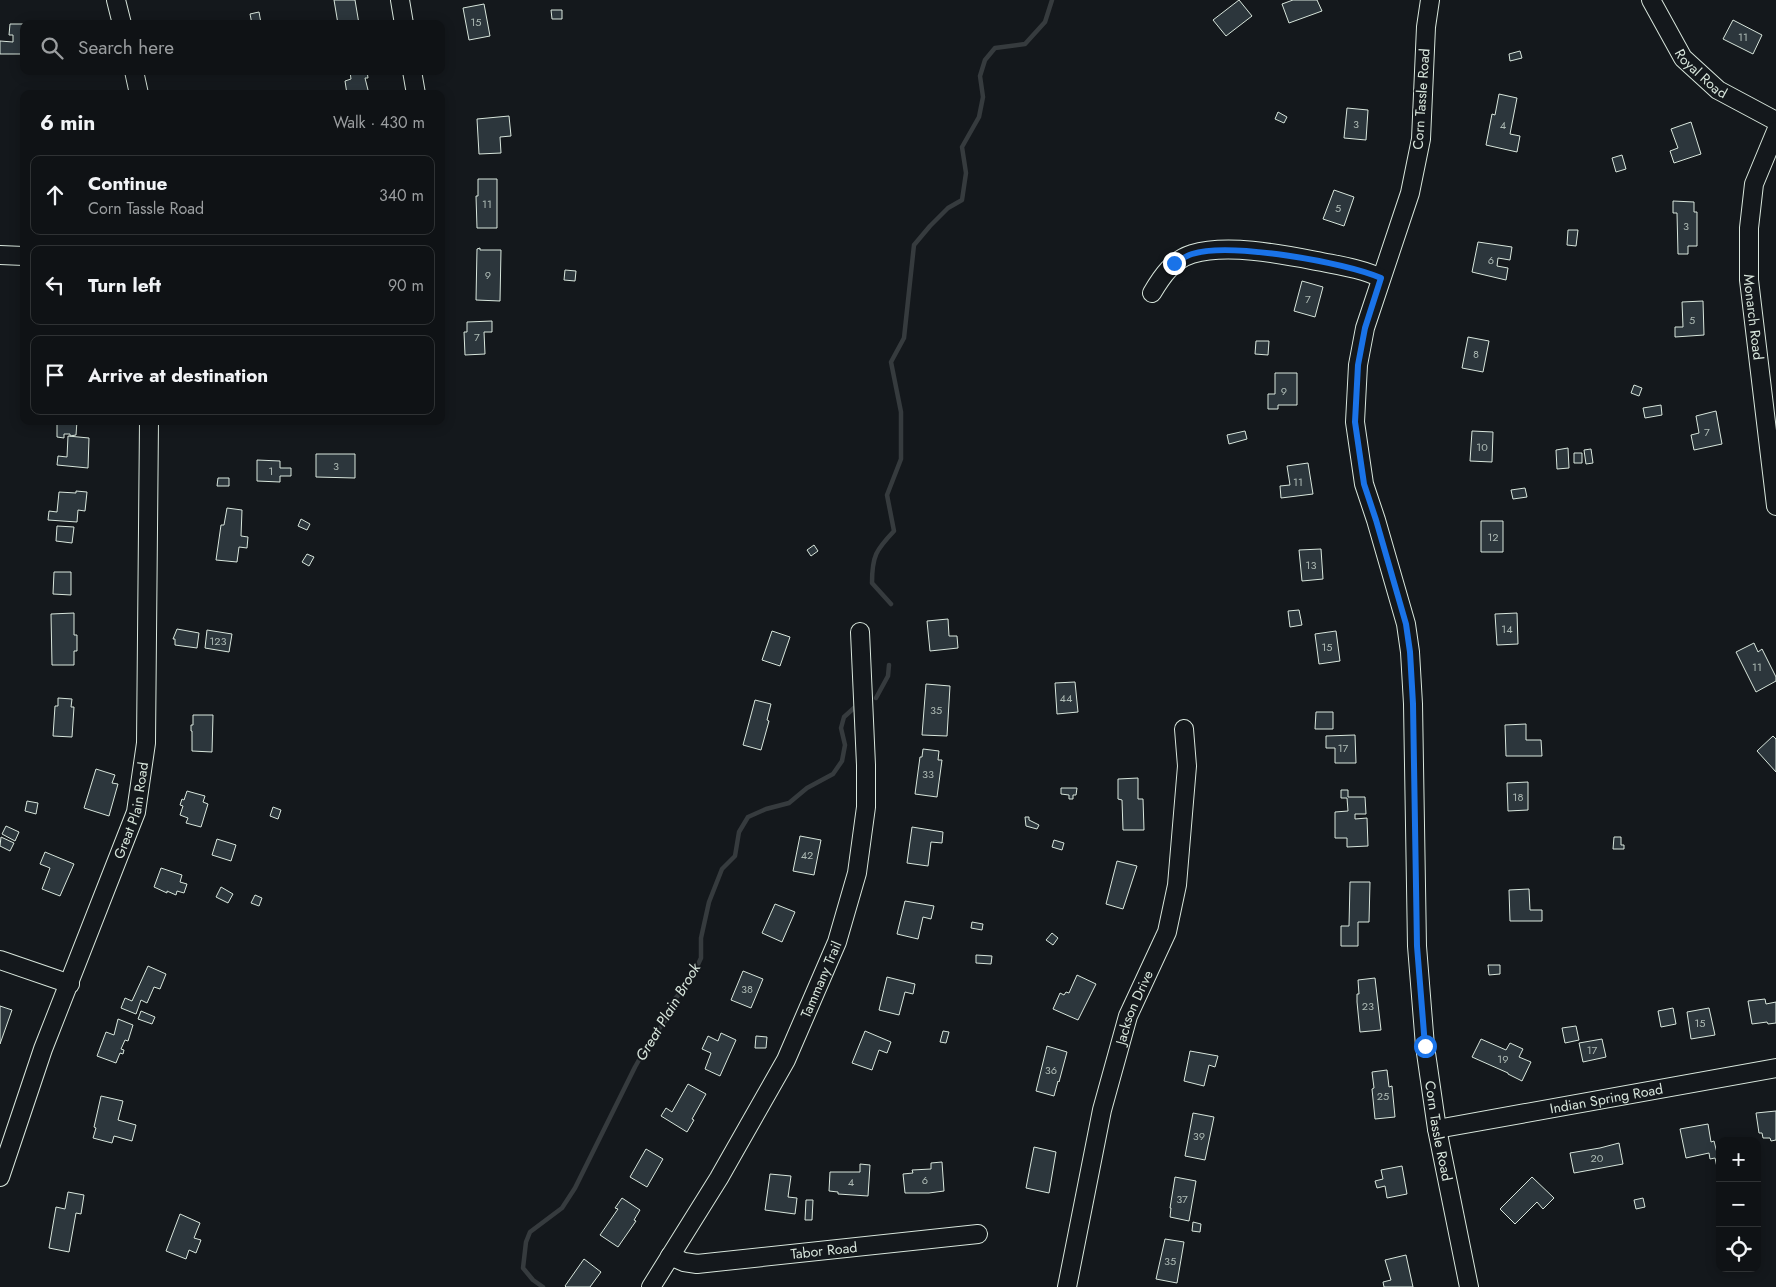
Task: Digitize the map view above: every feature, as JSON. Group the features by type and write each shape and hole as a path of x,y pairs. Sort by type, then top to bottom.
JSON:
{"street":[{"path":"116,0 121,20"},
{"path":"400,0 403,20"},
{"name":"Corn Tassle Road","path":"1430,0 1426,27 1421,139 1410,192 1365,328 1358,365 1355,422 1364,484 1406,624 1410,652 1413,704 1417,946 1425,1046 1437,1129 1470,1287"},
{"name":"Royal Road","path":"1651,0 1683,58 1718,90 1776,121"},
{"path":"135,75 138,90"},
{"path":"413,75 415,90"},
{"name":"Monarch Road","path":"1776,131 1754,184 1749,228 1750,280 1776,506"},
{"path":"1152,293 1159,280 1174,263 1192,254 1216,250 1250,251 1300,258 1366,271 1381,278"},
{"path":"0,255 20,256"},
{"name":"Great Plain Road","path":"0,1177 43,1049 136,812 146,743 149,425"},
{"name":"Tammany Trail","path":"651,1287 719,1178 786,1060 837,942 857,873 866,807 860,632"},
{"name":"Jackson Drive","path":"1067,1287 1102,1110 1112,1072 1128,1016 1167,932 1177,885 1187,766 1184,729"},
{"path":"0,960 70,984"},
{"name":"Indian Spring Road","path":"1437,1129 1776,1068"},
{"name":"Tabor Road","path":"670,1256 684,1262 697,1264 978,1234"}],"building":[{"path":"334,0 355,0 358,20 337,20"},
{"path":"1239,0 1252,16 1226,36 1213,20"},
{"path":"1293,0 1317,0 1322,11 1289,23 1282,4"},
{"path":"484,4 490,36 469,40 463,8"},
{"path":"551,10 562,10 562,19 552,19"},
{"path":"259,12 260,20 251,20 250,14"},
{"path":"1733,20 1762,35 1753,54 1723,39"},
{"path":"10,24 20,24 20,54 0,54 0,41 13,42 13,35 9,35"},
{"path":"1520,51 1522,58 1510,61 1509,54"},
{"path":"350,75 368,75 368,78 365,78 368,90 346,90 345,81 351,79"},
{"path":"1499,94 1517,98 1510,134 1520,136 1517,152 1486,145 1492,114 1495,115"},
{"path":"1347,108 1368,110 1366,140 1344,138"},
{"path":"1278,112 1287,117 1284,123 1275,119"},
{"path":"509,116 511,136 500,137 501,153 479,154 477,119"},
{"path":"1691,122 1701,154 1674,163 1670,151 1678,148 1671,129"},
{"path":"1622,155 1626,169 1616,172 1612,158"},
{"path":"478,179 497,179 497,228 477,228 476,196 478,196"},
{"path":"1334,190 1354,197 1344,226 1323,219"},
{"path":"1673,201 1694,202 1694,212 1697,212 1697,246 1688,246 1688,254 1678,254 1677,213 1673,213"},
{"path":"1568,230 1578,230 1576,246 1567,245"},
{"path":"1478,242 1512,247 1510,260 1498,258 1497,266 1508,268 1506,280 1472,272"},
{"path":"480,248 480,250 501,250 500,301 476,300 477,249"},
{"path":"565,270 576,271 575,281 564,280"},
{"path":"1302,281 1323,287 1315,317 1294,311"},
{"path":"1703,301 1704,335 1675,337 1675,327 1683,327 1682,302"},
{"path":"492,321 492,332 484,332 485,354 465,355 464,332 467,332 467,322"},
{"path":"1468,337 1489,341 1483,372 1462,368"},
{"path":"1256,341 1269,341 1268,355 1255,354"},
{"path":"1275,373 1297,373 1297,405 1278,405 1278,409 1268,409 1268,394 1275,394"},
{"path":"1634,385 1642,388 1639,396 1631,393"},
{"path":"1661,405 1662,415 1645,418 1643,408"},
{"path":"1716,411 1722,444 1694,450 1691,435 1699,433 1696,416"},
{"path":"57,425 77,425 76,435 64,434 64,438 57,437"},
{"path":"1245,431 1247,439 1229,444 1227,435"},
{"path":"1472,431 1493,432 1492,462 1470,461"},
{"path":"68,436 89,438 88,468 57,465 58,456 67,457"},
{"path":"1568,448 1569,468 1557,469 1556,450"},
{"path":"1591,449 1593,463 1586,464 1584,450"},
{"path":"1574,453 1582,453 1582,463 1574,463"},
{"path":"316,454 355,454 355,478 316,477"},
{"path":"257,460 280,461 280,468 291,468 291,476 280,476 280,482 257,481"},
{"path":"1308,463 1313,494 1281,498 1280,486 1290,485 1287,466"},
{"path":"218,478 229,478 229,486 217,486"},
{"path":"1525,488 1527,497 1513,499 1511,490"},
{"path":"76,491 87,492 85,511 78,510 77,522 48,520 49,511 57,512 59,492 76,493"},
{"path":"227,508 242,510 241,536 248,537 247,548 239,547 237,562 216,560 221,525 224,525"},
{"path":"301,519 310,524 307,530 298,526"},
{"path":"1481,521 1503,521 1503,552 1481,552"},
{"path":"57,526 74,527 72,543 56,541"},
{"path":"814,545 818,551 811,556 807,550"},
{"path":"1321,549 1323,579 1302,581 1299,550"},
{"path":"307,554 314,557 309,566 302,562"},
{"path":"54,572 71,572 71,595 53,594"},
{"path":"1299,610 1302,625 1290,627 1288,611"},
{"path":"74,613 74,635 77,635 77,651 74,651 74,665 52,665 51,614"},
{"path":"1517,613 1518,644 1497,645 1495,614"},
{"path":"948,619 949,636 957,636 958,648 930,651 927,621"},
{"path":"177,629 199,633 197,648 175,645 175,639 173,639"},
{"path":"207,630 232,634 229,652 205,648"},
{"path":"772,631 790,637 780,666 762,660"},
{"path":"1336,631 1340,661 1319,664 1315,634"},
{"path":"1754,643 1758,652 1762,649 1776,677 1776,681 1756,692 1736,652"},
{"path":"1075,682 1078,712 1057,714 1055,683"},
{"path":"926,684 950,686 947,736 922,735"},
{"path":"58,698 72,699 71,707 74,707 72,737 53,736 55,706 58,706"},
{"path":"755,700 771,704 767,720 769,721 761,750 743,745"},
{"path":"1316,712 1333,712 1333,729 1315,729"},
{"path":"193,715 213,715 212,752 192,751 191,725 193,725"},
{"path":"1526,724 1526,740 1541,740 1542,756 1506,756 1505,725"},
{"path":"1355,735 1356,763 1335,763 1335,748 1326,748 1326,736"},
{"path":"1773,736 1776,739 1776,772 1757,751"},
{"path":"923,749 939,751 938,760 942,760 937,797 915,794 920,757 922,757"},
{"path":"96,769 115,775 112,783 118,784 109,816 84,808"},
{"path":"1138,778 1138,799 1143,799 1144,830 1123,830 1122,800 1118,799 1118,779"},
{"path":"1528,782 1528,810 1508,811 1507,783"},
{"path":"1061,788 1077,788 1076,795 1073,795 1073,799 1069,799 1069,795 1061,794"},
{"path":"1341,790 1348,790 1348,797 1365,797 1366,814 1355,814 1355,819 1367,818 1368,846 1347,847 1347,838 1335,838 1335,812 1348,811 1347,798 1341,798"},
{"path":"187,791 205,796 203,802 208,804 201,827 186,823 188,818 180,815 183,806 180,805"},
{"path":"27,801 38,803 36,814 25,811"},
{"path":"273,807 281,810 278,819 270,816"},
{"path":"1025,817 1029,817 1029,820 1039,825 1037,829 1026,826"},
{"path":"6,826 19,832 15,841 2,834"},
{"path":"912,827 943,832 942,843 931,842 928,866 907,863"},
{"path":"800,836 821,840 814,875 793,871"},
{"path":"1,837 14,843 10,851 0,846"},
{"path":"1614,837 1621,837 1621,845 1624,845 1624,849 1613,849"},
{"path":"217,839 236,845 231,861 212,855"},
{"path":"1054,840 1064,843 1062,850 1052,847"},
{"path":"45,852 74,864 60,896 42,889 50,868 40,864"},
{"path":"1117,861 1137,866 1123,909 1106,904"},
{"path":"161,868 182,875 180,882 187,884 184,893 177,891 176,895 154,887"},
{"path":"1350,882 1370,882 1369,922 1358,922 1358,946 1341,946 1341,926 1349,926"},
{"path":"221,887 233,894 228,903 216,897"},
{"path":"1529,889 1530,910 1542,910 1542,921 1510,921 1509,890"},
{"path":"255,895 262,898 259,906 251,903"},
{"path":"905,901 934,906 931,919 923,917 918,939 897,934"},
{"path":"775,904 795,912 782,942 762,933"},
{"path":"972,922 983,924 982,930 971,928"},
{"path":"1052,933 1058,938 1053,945 1046,940"},
{"path":"976,955 992,956 991,964 976,963"},
{"path":"1488,965 1500,965 1500,974 1489,975"},
{"path":"148,966 166,974 160,989 154,987 147,1003 141,1000 136,1014 121,1008 125,998 132,1001"},
{"path":"743,971 763,979 751,1008 731,1000"},
{"path":"1077,975 1096,984 1078,1020 1053,1009 1060,993 1064,995 1066,992 1069,993"},
{"path":"887,977 915,984 913,994 905,992 899,1015 879,1010"},
{"path":"1375,978 1381,1030 1360,1032 1357,1002 1357,994 1359,994 1358,980"},
{"path":"1765,999 1766,1004 1776,1002 1776,1023 1752,1024 1748,1001"},
{"path":"0,1006 12,1010 0,1044"},
{"path":"1673,1008 1676,1024 1661,1027 1658,1011"},
{"path":"1709,1008 1715,1035 1691,1039 1687,1012"},
{"path":"141,1011 155,1017 152,1024 138,1019"},
{"path":"118,1019 133,1025 128,1041 125,1040 121,1049 124,1050 123,1054 120,1053 116,1063 97,1056 106,1032 114,1035"},
{"path":"1576,1026 1579,1040 1565,1043 1562,1028"},
{"path":"865,1031 891,1042 887,1053 879,1050 872,1070 852,1063"},
{"path":"943,1031 949,1032 946,1043 940,1042"},
{"path":"721,1033 736,1040 720,1076 705,1069 711,1053 702,1049 708,1036 718,1041"},
{"path":"756,1036 767,1037 766,1048 755,1048"},
{"path":"1481,1039 1506,1050 1510,1043 1523,1049 1519,1057 1531,1062 1522,1081 1472,1057"},
{"path":"1602,1039 1606,1057 1583,1062 1579,1043"},
{"path":"1047,1046 1067,1052 1054,1096 1036,1091"},
{"path":"1190,1051 1218,1056 1215,1067 1209,1065 1204,1086 1184,1081"},
{"path":"1387,1070 1389,1087 1392,1086 1395,1117 1375,1119 1372,1072"},
{"path":"688,1084 706,1094 687,1132 661,1116 666,1108 672,1112"},
{"path":"101,1096 123,1101 118,1120 136,1125 132,1141 114,1136 112,1143 93,1138"},
{"path":"1776,1111 1776,1140 1771,1141 1770,1138 1763,1138 1762,1133 1759,1133 1756,1113"},
{"path":"1193,1113 1214,1117 1205,1160 1185,1156"},
{"path":"1708,1124 1711,1142 1714,1141 1716,1149 1716,1163 1715,1158 1710,1159 1709,1153 1686,1158 1680,1129"},
{"path":"1619,1143 1623,1164 1574,1173 1570,1153"},
{"path":"1034,1147 1056,1152 1049,1193 1026,1188"},
{"path":"646,1149 663,1159 647,1187 630,1177"},
{"path":"942,1162 944,1191 905,1193 903,1174 913,1173 912,1170 931,1169 931,1163"},
{"path":"860,1164 870,1165 868,1196 838,1194 838,1192 829,1191 830,1172 860,1172"},
{"path":"1402,1166 1407,1194 1387,1198 1385,1186 1377,1188 1375,1181 1383,1179 1381,1170"},
{"path":"770,1174 791,1176 788,1197 797,1198 795,1214 765,1210"},
{"path":"1175,1177 1196,1181 1189,1221 1170,1217"},
{"path":"1532,1177 1554,1198 1543,1209 1537,1202 1515,1224 1500,1209"},
{"path":"68,1192 84,1195 81,1214 76,1213 69,1252 49,1248 56,1207 65,1209"},
{"path":"622,1198 640,1210 634,1220 636,1221 618,1247 600,1235 618,1209 615,1208"},
{"path":"1643,1198 1645,1207 1636,1209 1634,1200"},
{"path":"806,1200 813,1200 812,1220 805,1220"},
{"path":"180,1214 200,1223 194,1238 201,1240 196,1253 189,1250 186,1259 166,1251"},
{"path":"1193,1222 1201,1224 1200,1232 1192,1231"},
{"path":"1165,1239 1184,1242 1177,1283 1156,1279"},
{"path":"1406,1255 1413,1287 1384,1287 1383,1282 1391,1280 1385,1260"},
{"path":"584,1259 601,1272 590,1287 566,1287 565,1286"}],"waterway":[{"name":"Great Plain Brook","path":"891,604 872,583 872,574 876,554 894,531 887,495 901,459 901,412 891,362 904,338 914,245 948,208 962,200 966,173 962,147 979,117 983,97 980,76 985,60 995,48 1025,44 1045,22 1052,0"},
{"name":"Great Plain Brook","path":"876,698 888,676 889,665"},
{"name":"Great Plain Brook","path":"543,1287 533,1280 523,1268 526,1242 530,1232 562,1208 575,1188 635,1067 648,1044 665,1021 674,1000 690,981 701,958 701,938 709,902 722,869 735,856 739,832 748,817 766,809 789,803 807,788 833,774 842,761 845,745 841,728 844,717 854,708"}],"route":[{"path":"1174,263 1192,254 1216,250 1250,251 1300,258 1366,271 1381,278 1365,328 1358,365 1355,422 1364,484 1406,624 1410,652 1413,704 1417,946 1425,1046"}]}
